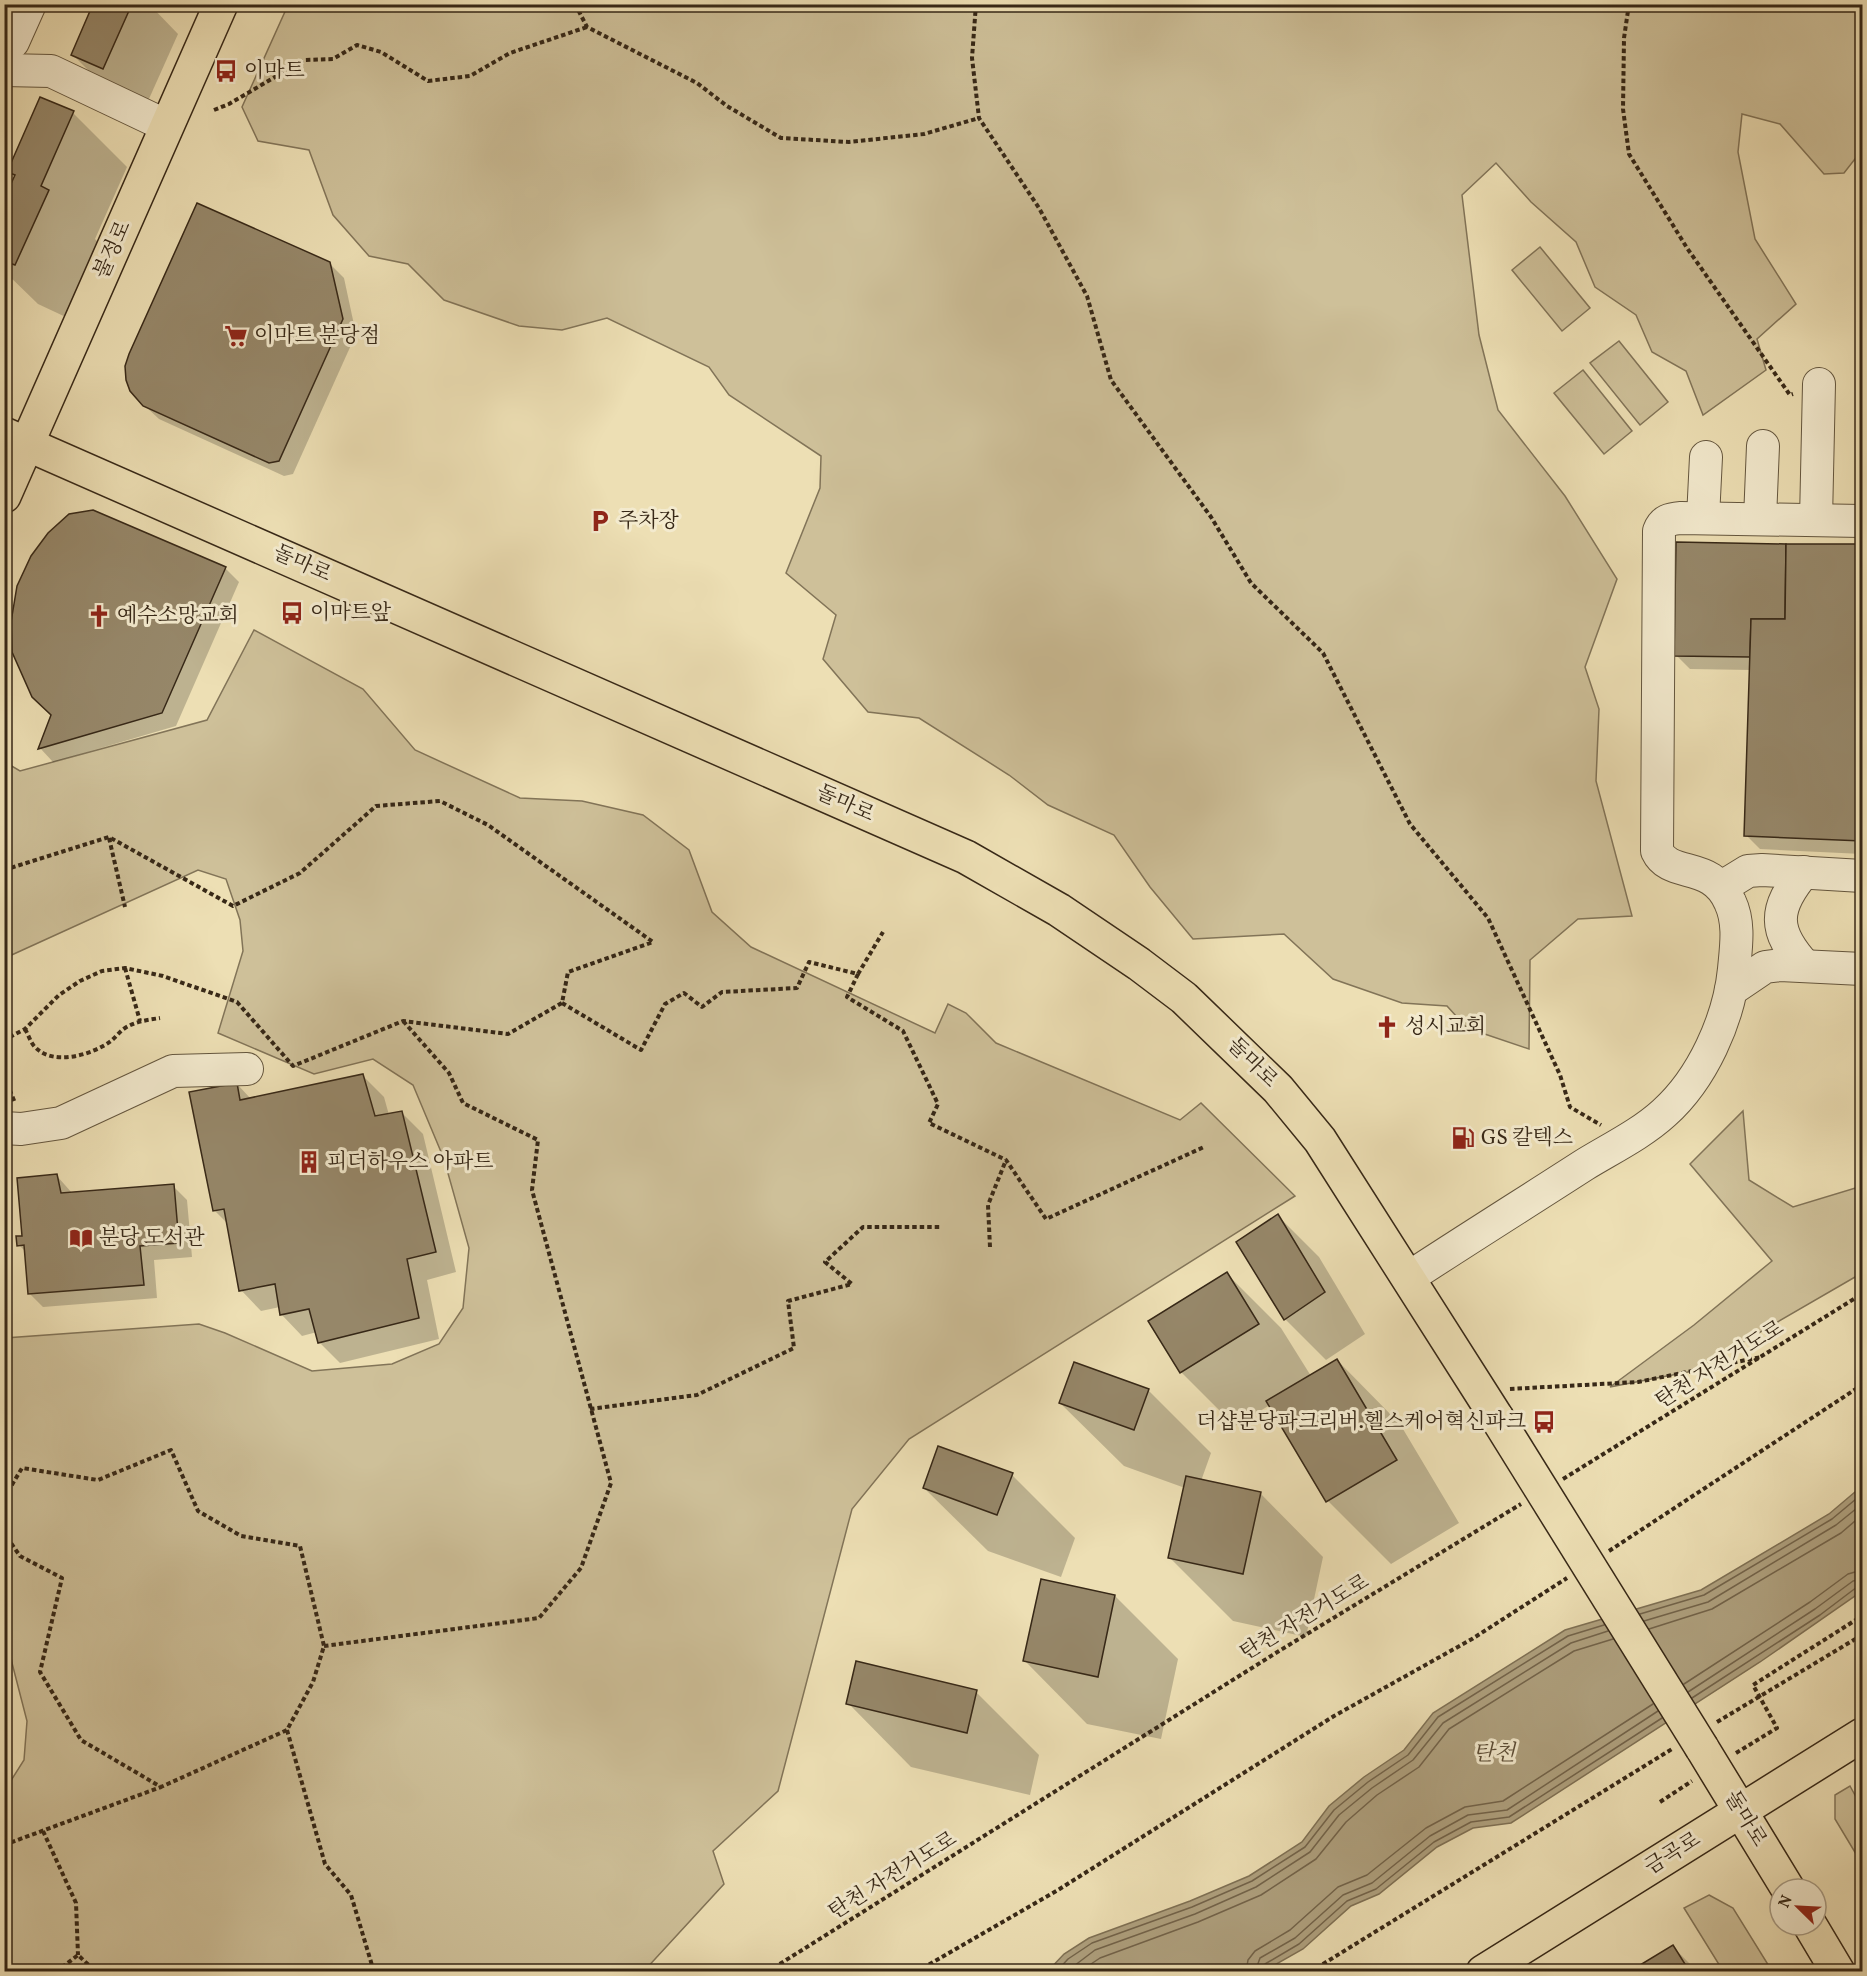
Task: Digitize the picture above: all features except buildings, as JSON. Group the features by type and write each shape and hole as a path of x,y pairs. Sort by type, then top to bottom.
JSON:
{"main road":[{"name":"불정로","path":"4,496 16,440 168,126 221,4"},
{"name":"돌마로","path":"16,440 966,857 1013,882 1139,964 1184,998 1278,1089 1320,1140 1497,1418 1781,1877"},
{"name":"금곡로","path":"1483,1971 1863,1735"},
{"path":"1817,1937 1838,1971"}],"street":[{"path":"4,38 13,42 30,4"},
{"path":"4,70 51,71 168,126"},
{"path":"1816,520 1819,384"},
{"path":"1760,519 1763,446"},
{"path":"1703,518 1706,457"},
{"path":"1408,1278 1663,1114 1695,1075 1719,1028 1731,990 1736,947 1736,922 1731,903 1722,887 1706,874 1672,866 1661,860 1657,851 1659,531 1662,524 1670,518 1863,521"},
{"path":"1722,887 1748,871 1863,876"},
{"path":"1804,872 1784,900 1780,927 1791,951 1805,966"},
{"path":"1731,990 1766,967 1805,966 1863,969"},
{"path":"11,1119 21,1130 61,1123 96,1100 173,1071 247,1069"}],"path":[{"path":"575,4 587,27 697,83 727,106 781,138 849,142 924,134 979,118"},
{"path":"976,4 972,58 979,118 1039,208 1087,296 1111,380 1212,517 1251,583 1323,653 1410,824 1488,918 1560,1075 1570,1107 1626,1138"},
{"path":"1629,4 1624,38 1623,109 1629,154 1687,248 1790,395 1819,384"},
{"path":"214,110 229,104 304,60 333,59 357,45 381,52 428,81 470,76 510,53 587,27"},
{"path":"4,870 109,837 233,906 300,873 376,806 440,801 488,825 653,942 568,972 562,1003 508,1034 403,1021 292,1066 237,1002 163,976 125,968 102,971 80,981 59,995 25,1029 4,1040"},
{"path":"109,837 124,906"},
{"path":"884,932 858,974 847,997 903,1032 938,1104 929,1123 1006,1160 1046,1219 1204,1147"},
{"path":"562,1003 641,1050 664,1004 684,993 702,1007 722,992 797,988 809,962 858,974"},
{"path":"125,968 140,1021"},
{"path":"25,1029 33,1045 41,1052 62,1057 92,1051 140,1021 160,1018"},
{"path":"324,1646 539,1618 581,1568 611,1483 532,1190 538,1140 463,1103 449,1073 403,1021"},
{"path":"4,1076 11,1119"},
{"path":"990,1247 988,1205 1006,1160"},
{"path":"590,1409 697,1395 794,1348 788,1300 852,1284 825,1262 863,1227 942,1227"},
{"name":"탄천 자전거도로","path":"1553,1485 1863,1294"},
{"path":"1479,1390 1638,1382 1764,1357"},
{"path":"1606,1553 1863,1384"},
{"path":"4,1498 22,1468 98,1480 171,1450 198,1511 241,1536 300,1546 324,1646 313,1682 287,1730 161,1787 4,1845"},
{"name":"탄천 자전거도로","path":"766,1971 1279,1651 1522,1503"},
{"path":"4,1533 20,1556 62,1578 40,1672 81,1740 161,1787"},
{"path":"916,1971 1058,1890 1334,1716 1472,1639 1568,1577"},
{"path":"1660,1802 1701,1747 1778,1728 1753,1685 1863,1617"},
{"path":"1310,1971 1701,1747 1760,1696 1863,1635"},
{"path":"287,1730 326,1864 351,1895 374,1971"},
{"path":"43,1831 76,1903 78,1955 96,1971"},
{"path":"56,1971 78,1955"},
{"path":"365,1971 372,1965"}],"shaded area":[{"path":"288,5 1862,5 1862,150 1844,173 1824,174 1780,124 1742,114 1738,152 1755,239 1796,304 1757,339 1766,370 1703,415 1686,371 1652,352 1636,315 1595,287 1576,242 1531,202 1496,163 1462,195 1479,335 1498,410 1565,496 1617,579 1585,667 1599,709 1596,781 1632,916 1578,919 1530,960 1529,1049 1467,1028 1447,1006 1402,1003 1333,979 1284,934 1193,939 1150,887 1114,835 1048,805 1009,775 919,718 868,712 823,659 836,615 786,573 820,488 821,456 729,395 709,367 607,318 562,330 519,326 444,300 408,264 369,256 333,215 309,150 258,141 242,107"},
{"path":"1540,247 1590,308 1562,331 1512,270"},
{"path":"1619,341 1668,402 1640,425 1590,363"},
{"path":"1583,370 1632,431 1604,454 1554,393"},
{"path":"254,630 363,689 415,750 520,798 582,801 643,815 689,850 712,912 751,947 935,1033 948,1004 966,1013 996,1043 1180,1120 1201,1103 1295,1196 909,1439 852,1509 778,1791 713,1851 724,1884 644,1971 5,1971 5,1790 24,1760 27,1721 12,1663 5,1620 5,1338 199,1324 312,1371 392,1364 439,1344 463,1308 469,1248 444,1159 413,1085 373,1059 314,1074 218,1033 243,951 240,920 226,879 198,870 5,958 5,762 20,771 207,720"},
{"path":"1743,1111 1749,1180 1793,1207 1862,1186 1862,1273 1693,1371 1610,1387 1694,1325 1772,1261 1690,1164"},
{"path":"1850,1786 1862,1808 1862,1864 1835,1819 1835,1795"},
{"path":"1709,1895 1733,1908 1772,1971 1723,1971 1684,1908"}],"water":[{"name":"탄천","path":"1862,1486 1862,1591 1760,1662 1511,1823 1473,1828 1437,1847 1379,1894 1351,1906 1303,1949 1264,1971 1047,1972 1064,1954 1089,1938 1190,1901 1249,1876 1302,1842 1329,1806 1364,1777 1404,1750 1433,1713 1565,1630 1701,1590 1829,1514"}],"place":[{"name":"이마트","path":"226,71"},
{"name":"이마트 분당점","path":"236,336"},
{"name":"주차장","path":"600,521"},
{"name":"이마트앞","path":"292,613"},
{"name":"예수소망교회","path":"99,616"},
{"name":"성시교회","path":"1387,1027"},
{"name":"GS 칼텍스","path":"1463,1138"},
{"name":"피더하우스 아파트","path":"309,1162"},
{"name":"분당 도서관","path":"81,1238"},
{"name":"더샵분당파크리버.헬스케어혁신파크","path":"1544,1422"}]}
